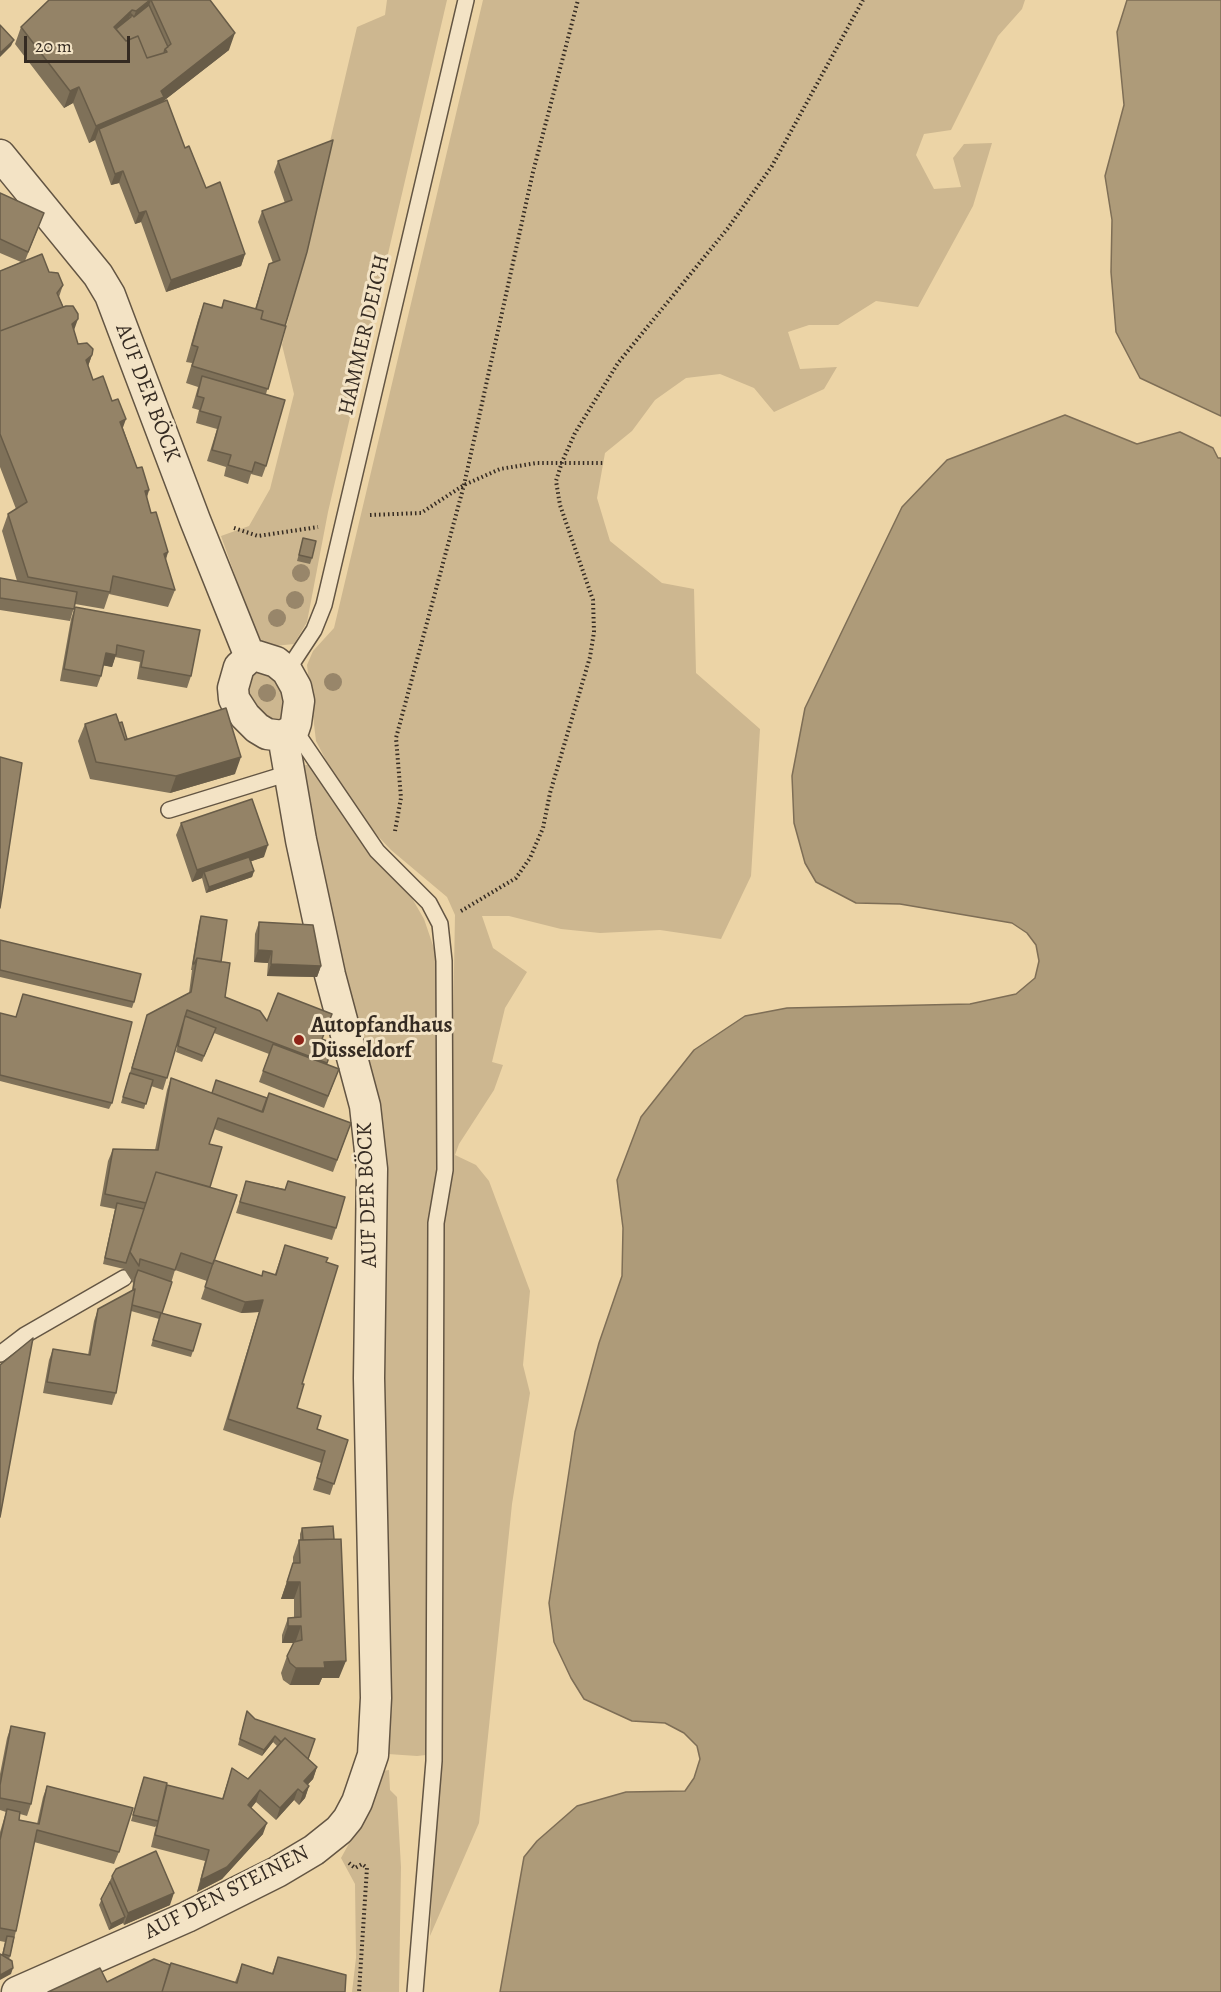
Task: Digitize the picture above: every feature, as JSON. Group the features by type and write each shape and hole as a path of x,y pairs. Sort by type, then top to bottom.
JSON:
{"street":[{"name":"AUF DER BÖCK","path":"0,155 98,275 110,295 195,520 250,657"},
{"path":"287,672 276,662 250,657 239,667 235,677 234,699 245,716 257,728 267,734 288,732"},
{"name":"AUF DER BÖCK","path":"287,672 296,687 299,701 288,732 289,773 330,975 365,1106 371,1159 369,1378 375,1628"},
{"name":"AUF DEN STEINEN","path":"17,1992 187,1917 278,1872 339,1830 357,1802 373,1755 376,1698 375,1628"}],"lane":[{"name":"HAMMER DEICH","path":"287,672 314,630 324,605 466,0"},
{"path":"288,732 387,860 429,903 440,924 444,961 445,1170 436,1223 434,1761 415,1992"},
{"path":"169,810 289,773"},
{"path":"0,1354 25,1335 124,1278"}],"path":[{"path":"387,860 401,798 396,738 464,485 533,172 578,0"},
{"path":"440,924 516,878 530,858 543,828 550,793 590,657 594,632 593,600 560,505 556,481 561,462 575,433 618,363 722,236 772,166 863,0"},
{"path":"195,520 218,522 258,536 344,522 356,514 377,516 421,513 464,485 500,469 561,462 603,463"},
{"path":"339,1830 351,1866 356,1868 362,1864 367,1868 359,1992"}],"shaded area":[{"path":"387,0 447,0 328,512 307,622 294,644 274,646 262,642 250,618 221,536 249,526 270,489 294,394 282,345 357,27 385,15"},
{"path":"483,0 1025,0 1022,9 998,36 951,130 924,134 916,155 934,189 961,187 953,158 964,144 992,143 973,206 918,307 876,301 838,325 809,325 788,332 800,369 837,367 824,389 774,412 754,388 720,374 686,378 655,400 632,431 605,453 597,498 610,541 662,583 694,589 696,673 760,729 751,876 721,939 660,930 600,933 561,929 509,916 482,916 493,948 527,972 505,1008 492,1062 503,1065 494,1090 459,1144 455,1155 476,1165 489,1181 530,1291 523,1365 530,1393 512,1504 479,1823 430,1936 437,1761 443,1220 450,1190 455,915 447,897 391,850 358,815 332,772 316,741 307,665 313,651 334,628"},
{"path":"1127,0 1221,0 1221,416 1140,378 1116,332 1111,272 1112,220 1105,176 1124,105 1117,32"},
{"path":"1065,415 1137,444 1180,432 1213,448 1218,458 1221,458 1221,1992 500,1992 524,1857 537,1841 577,1806 626,1792 685,1791 694,1778 700,1759 697,1746 684,1733 665,1723 632,1721 584,1699 554,1642 549,1603 575,1432 599,1343 622,1276 623,1228 617,1180 641,1117 694,1050 745,1016 787,1008 970,1004 1016,994 1035,978 1039,961 1036,945 1027,933 1012,923 900,904 856,903 816,882 805,863 794,823 792,776 805,708 902,507 947,460"},
{"path":"251,669 272,676 286,694 282,722 270,723 247,696"},
{"path":"304,765 311,765 409,893 424,919 440,966 442,1005 429,1749 426,1755 388,1754 375,1124 308,800"},
{"path":"389,1770 390,1790 397,1797 401,1867 399,1992 352,1992 356,1958 355,1884 341,1858 357,1829 382,1771"}],"building":[{"path":"49,0 150,0 136,11 132,10 114,27 126,41 138,36 147,58 167,52 165,49 171,44 151,0 210,0 235,33 161,91 164,97 96,126 79,87 70,91 21,27"},
{"path":"149,5 168,47 164,53 147,58 138,36 126,41 116,29 131,17 131,14 134,17"},
{"path":"0,25 14,40 0,53"},
{"path":"167,100 185,148 189,146 206,188 220,182 245,254 171,280 146,211 139,213 123,171 115,174 99,129"},
{"path":"333,140 307,252 285,326 261,319 263,311 256,309 269,264 280,260 262,211 292,200 278,161"},
{"path":"0,193 44,213 28,252 0,239"},
{"path":"42,254 49,272 58,273 63,285 57,293 63,307 0,331 0,271"},
{"path":"224,300 263,311 261,319 286,326 268,389 192,366 198,347 192,345 204,303 222,308"},
{"path":"66,306 73,306 78,314 78,319 72,324 78,344 87,343 93,349 92,355 86,360 93,380 103,376 112,401 118,399 126,419 120,422 137,468 142,467 149,490 145,491 151,513 156,512 168,552 164,554 175,590 113,576 110,592 28,577 8,514 27,502 0,434 0,331"},
{"path":"202,376 285,400 266,466 255,462 252,472 228,465 231,455 212,450 221,417 200,411 204,398 197,396"},
{"path":"303,538 316,541 312,558 299,555"},
{"path":"0,578 77,592 74,609 0,598"},
{"path":"75,607 200,630 191,676 141,667 144,651 117,645 116,655 106,653 101,676 64,669"},
{"path":"226,708 241,757 176,776 96,762 85,724 116,714 125,740"},
{"path":"122,722 127,739 125,740 119,723"},
{"path":"0,757 22,763 0,908"},
{"path":"252,799 268,845 197,870 181,823"},
{"path":"249,857 254,871 209,887 204,872"},
{"path":"201,916 227,920 221,962 197,958 193,964"},
{"path":"259,922 313,925 321,966 271,964 272,951 258,950"},
{"path":"0,940 141,974 134,1002 0,970"},
{"path":"197,958 230,963 225,997 260,1011 267,1021 278,993 332,1014 322,1039 334,1044 327,1063 187,1010 167,1078 132,1068 147,1015 191,992"},
{"path":"23,994 132,1022 112,1103 0,1075 0,1013 16,1017"},
{"path":"185,1016 216,1028 204,1056 178,1046"},
{"path":"273,1044 339,1069 328,1096 263,1071"},
{"path":"130,1073 153,1080 146,1104 123,1097"},
{"path":"171,1078 263,1112 269,1093 351,1123 337,1160 218,1118 209,1144 222,1147 210,1187 156,1172 146,1203 105,1194 113,1149 158,1150"},
{"path":"216,1080 267,1098 262,1112 212,1093"},
{"path":"156,1172 237,1195 213,1264 181,1253 175,1270 140,1259 139,1266 130,1252"},
{"path":"246,1181 285,1190 288,1181 345,1197 336,1228 240,1202"},
{"path":"117,1203 144,1209 126,1263 105,1258"},
{"path":"285,1245 328,1258 326,1262 338,1266 302,1384 304,1384 297,1408 321,1416 317,1429 348,1440 334,1484 317,1478 325,1451 228,1419 263,1300 245,1302 205,1287 214,1260 262,1276 263,1271 276,1275"},
{"path":"138,1270 172,1282 162,1313 132,1305"},
{"path":"135,1289 116,1393 47,1382 53,1349 90,1355 98,1309"},
{"path":"161,1313 201,1324 193,1351 153,1340"},
{"path":"33,1338 0,1517 0,1365"},
{"path":"333,1526 334,1539 303,1540 302,1528"},
{"path":"341,1539 346,1661 324,1662 325,1668 296,1668 287,1656 294,1642 302,1640 301,1626 288,1626 288,1618 301,1617 300,1582 287,1582 293,1563 300,1563 299,1540"},
{"path":"247,1711 255,1719 315,1739 308,1759 285,1738 281,1742 275,1736 264,1750 240,1739"},
{"path":"11,1726 45,1733 31,1804 0,1798 0,1785"},
{"path":"285,1738 317,1767 304,1781 309,1786 303,1793 298,1789 280,1808 260,1790 248,1805 267,1823 227,1867 201,1880 209,1850 155,1835 167,1785 223,1799 232,1768 248,1779"},
{"path":"144,1777 167,1783 158,1821 133,1815"},
{"path":"47,1786 133,1808 119,1852 37,1830 16,1931 0,1928 0,1840 7,1809 20,1812 19,1820 39,1824"},
{"path":"156,1851 174,1893 128,1913 112,1876 116,1869"},
{"path":"110,1882 125,1917 111,1924 101,1899"},
{"path":"7,1936 14,1937 10,1956 3,1954"},
{"path":"0,1954 12,1961 13,1968 0,1975"},
{"path":"278,1957 346,1975 345,1992 162,1992 171,1963 237,1983 242,1964 273,1974"},
{"path":"154,1959 170,1965 162,1992 48,1992 100,1968 107,1982"}],"place":[{"name":"Autopfandhaus Düsseldorf","path":"299,1040"}]}
